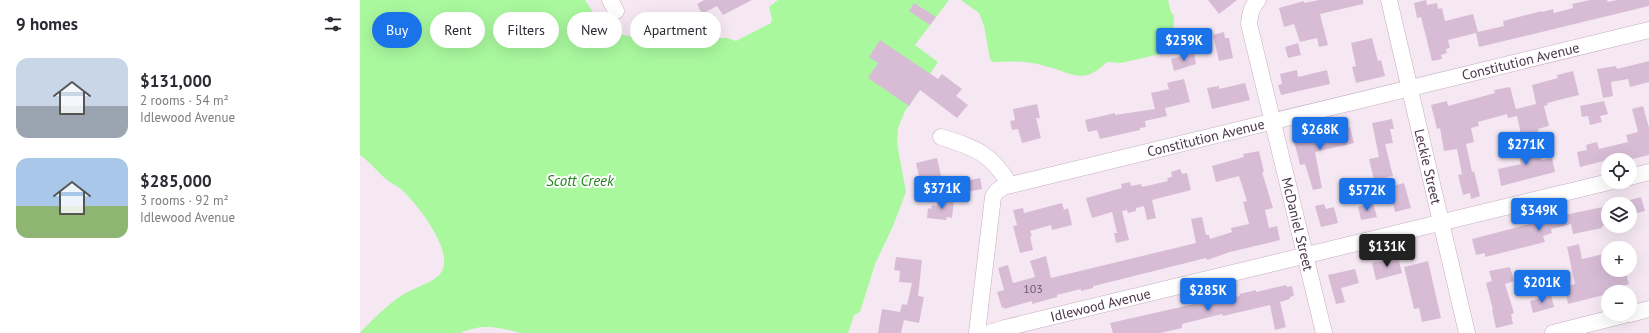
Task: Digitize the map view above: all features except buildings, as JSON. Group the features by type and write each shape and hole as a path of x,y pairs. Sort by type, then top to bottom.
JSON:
{"street":[{"name":"McDaniel Street","path":"1258,0 1253,6 1249,24 1324,333"},
{"name":"Leckie Street","path":"1389,0 1467,333"},
{"name":"Constitution Avenue","path":"976,333 993,197 997,191 1003,187 1649,30"},
{"path":"942,137 971,146 984,154 1002,172 1010,185"},
{"path":"1637,175 1649,172"},
{"name":"Idlewood Avenue","path":"989,333 1601,184"},
{"path":"1637,312 1649,309"},
{"path":"1559,332 1602,321"}],"water":[{"name":"Scott Creek","path":"360,0 585,0 593,12 567,12 567,48 622,48 622,35 630,37 630,48 721,48 721,38 736,41 771,23 772,19 769,7 778,0 949,0 915,45 938,62 905,111 898,128 897,143 906,192 893,226 875,264 860,312 854,315 848,333 521,333 505,329 483,327 460,333 360,333 388,305 401,296 438,276 443,267 444,257 434,231 426,218 409,197 399,187 387,180 360,155"},
{"path":"961,0 1168,0 1171,12 1174,16 1173,51 1121,63 1107,62 1091,74 1084,76 1077,76 1026,62 993,62 990,59 984,26 979,13"}]}
